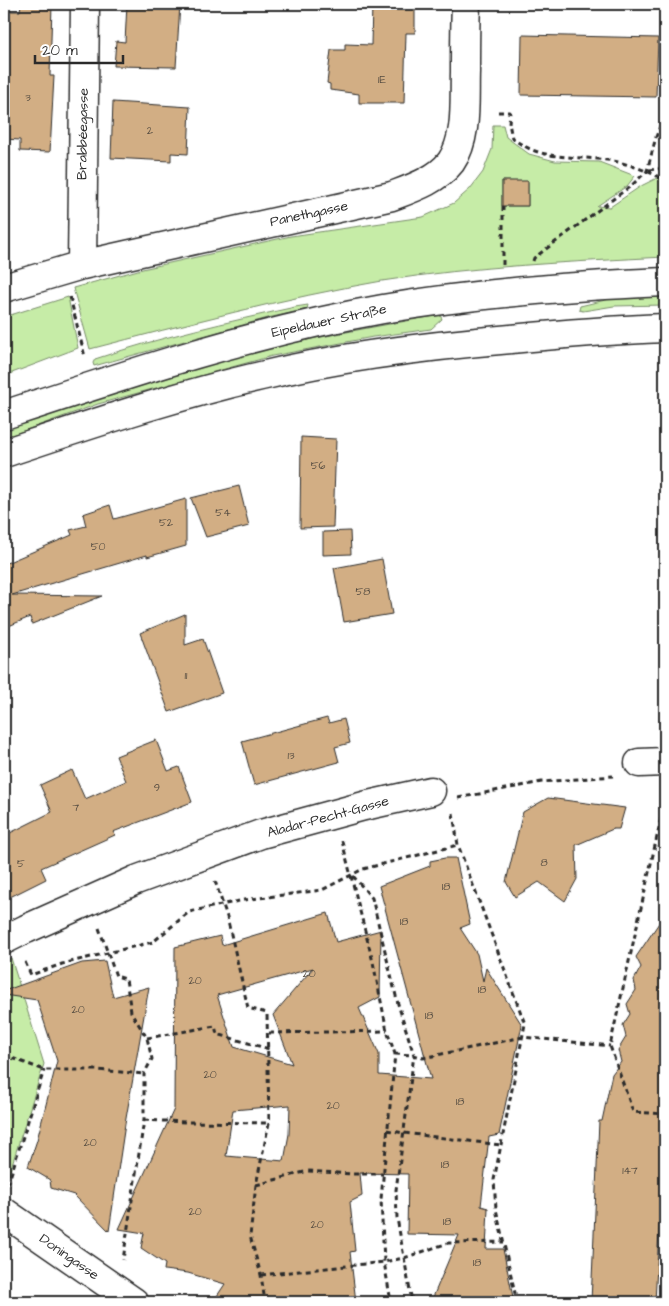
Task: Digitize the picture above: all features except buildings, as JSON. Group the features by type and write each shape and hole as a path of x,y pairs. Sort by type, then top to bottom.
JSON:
{"street":[{"name":"Brabbéegasse","path":"73,267 85,4"},
{"name":"Panethgasse","path":"4,288 73,267 392,196 416,187 438,175 451,162 460,144 464,115 466,4"},
{"name":"Eipeldauer Straße","path":"4,415 136,371 257,337 382,309 553,288 665,282"},
{"path":"4,452 165,401 261,376 360,356 438,345 665,328"},
{"name":"Aladar-Pecht-Gasse","path":"13,949 26,929 136,880 261,834 364,806 431,792"},
{"name":"Doningasse","path":"5,1201 126,1296"}],"path":[{"path":"498,112 510,112 509,123 512,138 525,148 562,158 608,160 647,170 665,180"},
{"path":"531,264 534,258 632,185 647,170 665,113"},
{"path":"647,170 665,168"},
{"path":"503,206 503,273"},
{"path":"73,267 85,357"},
{"path":"431,792 451,800 542,782 623,775 652,762"},
{"path":"665,801 610,1046 633,1112 665,1114"},
{"path":"454,813 458,845 525,1024 494,1180 496,1209 517,1302"},
{"path":"335,814 352,875 387,1031 395,1054 381,1198 384,1262 392,1302"},
{"path":"13,949 31,975 62,964 154,942 189,912 244,900 322,890 363,869 458,845"},
{"path":"206,854 223,905 248,1008 267,1013 269,1123 256,1184 250,1236 261,1275 265,1302"},
{"path":"352,875 372,898 398,1004 414,1055 396,1190 397,1218 412,1302"},
{"path":"90,901 116,976 126,980 131,1012 147,1038 152,1059 144,1074 144,1120 122,1271 126,1296"},
{"path":"147,1038 214,1026 217,1034 269,1049"},
{"path":"268,1032 387,1031"},
{"path":"395,1054 414,1055 423,1058 523,1037 610,1046"},
{"path":"4,1055 44,1070 98,1070 144,1074"},
{"path":"5,1201 44,1070"},
{"path":"144,1120 269,1123"},
{"path":"387,1130 501,1145"},
{"path":"256,1184 308,1171 383,1174"},
{"path":"261,1275 384,1262 404,1258 448,1243 504,1242"}],"green space":[{"path":"493,125 503,125 506,137 529,154 555,161 599,162 635,176 627,186 597,206 610,207 641,186 665,174 665,257 488,268 382,281 272,303 90,349 73,288 138,270 291,236 423,217 454,203 470,189 483,172 492,149","holes":["502,181 528,182 528,206 502,206"]},
{"path":"68,297 78,348 4,376 4,317"},
{"path":"665,297 665,305 614,306 579,310 580,306 614,298"},
{"path":"308,305 307,309 94,366 93,363 95,359 169,337"},
{"path":"440,315 442,319 431,329 373,337 272,356 98,404 4,438 4,429 191,369 300,341"},
{"path":"11,958 44,1064 6,1183 4,1182 4,962"}]}
